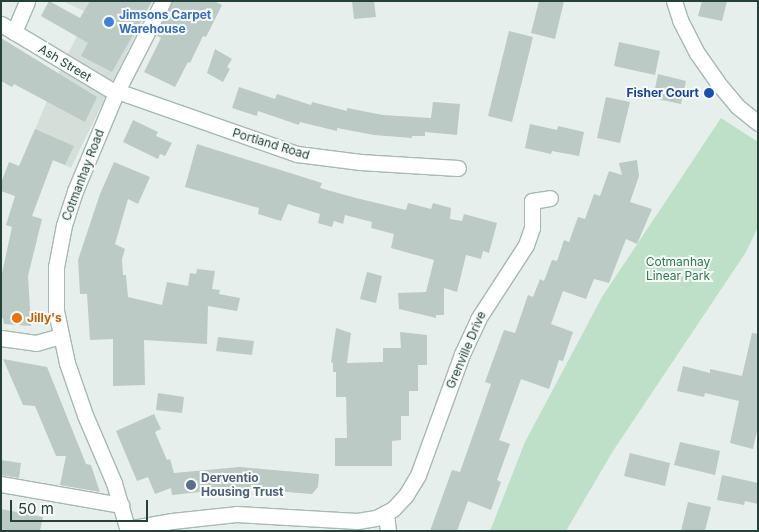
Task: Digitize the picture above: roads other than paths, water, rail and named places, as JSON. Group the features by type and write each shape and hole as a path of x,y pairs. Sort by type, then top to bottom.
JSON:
{"street":[{"path":"14,32 27,1"},
{"name":"Cotmanhay Road","path":"128,530 121,505 79,398 60,336 55,284 60,239 75,191 117,92 163,1"},
{"path":"674,1 680,20 697,53 717,82 737,106 758,123"},
{"name":"Ash Street","path":"1,24 117,92"},
{"name":"Portland Road","path":"117,92 297,154 430,172 458,168"},
{"name":"Grenville Drive","path":"128,530 221,515 269,515 357,522 386,514 401,502 413,486 478,319 526,245 532,228 532,201 550,198"},
{"path":"1,338 36,343 60,336"},
{"path":"1,484 121,505"},
{"path":"386,514 388,531"}],"place":[{"name":"Jimsons Carpet Warehouse","path":"109,22"},
{"name":"Fisher Court","path":"709,93"},
{"name":"Jilly's","path":"17,318"},
{"name":"Derventio Housing Trust","path":"191,485"}],"park label":[{"name":"Cotmanhay Linear Park","path":"678,269"}]}
